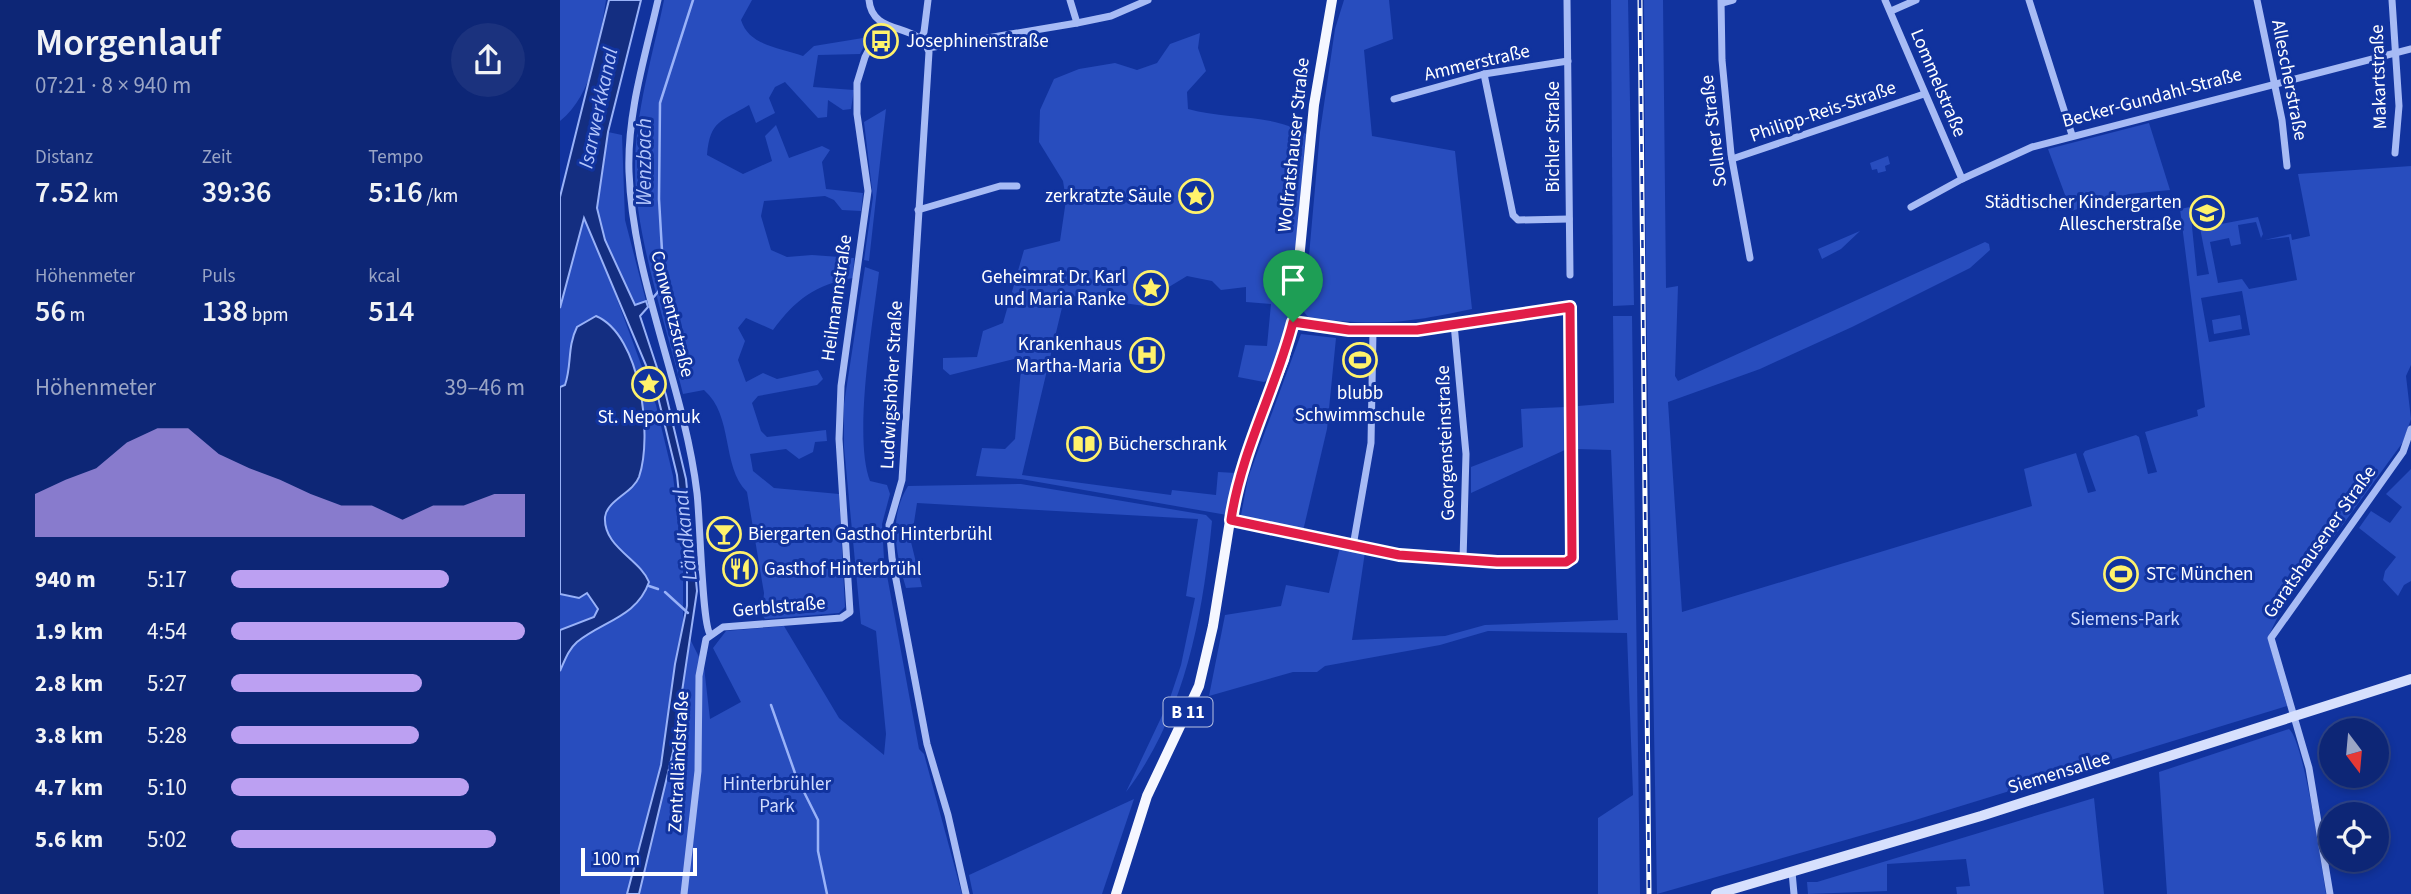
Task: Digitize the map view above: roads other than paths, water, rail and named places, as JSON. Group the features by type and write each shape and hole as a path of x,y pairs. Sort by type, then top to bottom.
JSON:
{"main road":[{"name":"Wolfratshauser Straße","path":"1116,894 1147,796 1199,686 1213,626 1231,520 1248,450 1283,360 1293,322 1314,105 1332,0"},
{"name":"Siemensallee","path":"1716,894 2105,777 2411,679"}],"street":[{"name":"Conwentzstraße","path":"658,0 629,131 629,174 637,233 697,491 703,559 704,621 710,634"},
{"path":"869,0 874,17 882,24 920,38 928,48 1110,16 1147,0"},
{"path":"920,38 925,32 928,0"},
{"path":"1070,0 1077,23"},
{"name":"Bichler Straße","path":"1567,0 1570,275"},
{"path":"1722,1 1733,0"},
{"name":"Lommelstraße","path":"1885,0 1962,179"},
{"path":"1891,12 1916,0"},
{"path":"2029,0 2072,135"},
{"name":"Allescherstraße","path":"2257,0 2286,141 2287,166"},
{"name":"Makartstraße","path":"2392,0 2399,106 2395,153"},
{"name":"Sollner Straße","path":"1722,1 1719,12 1722,60 1732,159 1749,258"},
{"name":"Heilmannstraße","path":"850,612 839,439 841,386 868,191 857,114 857,83 865,57 882,24"},
{"name":"Ludwigshöher Straße","path":"928,48 902,480 889,525 919,709 966,894"},
{"name":"Becker-Gundahl-Straße","path":"1911,207 1962,179 2025,150 2072,135 2411,49"},
{"name":"Ammerstraße","path":"1394,99 1484,74 1568,61"},
{"path":"1484,74 1513,215 1518,219 1569,219"},
{"name":"Philipp-Reis-Straße","path":"1732,159 1924,94"},
{"path":"918,210 1000,186 1017,186"},
{"path":"1231,520 1399,555 1464,560 1566,562 1572,558 1570,307 1454,324 1373,331 1293,322"},
{"name":"Georgensteinstraße","path":"1454,324 1466,454 1464,560"},
{"path":"1353,546 1371,443 1373,331"},
{"name":"Garatshausener Straße","path":"2295,715 2271,638 2403,452 2411,429"},
{"name":"Gerblstraße","path":"710,634 723,627 841,618 850,612"},
{"name":"Zentralländstraße","path":"684,894 698,771 700,667 704,644 710,634"},
{"path":"2295,715 2309,768 2330,894"},
{"path":"1792,872 1794,894"}],"water":[{"path":"609,0 641,0 608,132 597,208 605,240 635,305 646,301 648,307 640,316 666,395 686,479 697,591 673,752 639,894 627,894 661,765 675,664 687,606 687,571 677,475 656,389 584,218 560,308 560,197"},
{"path":"596,316 611,327 624,343 633,364 640,388 645,437 639,477 631,488 610,506 605,517 606,527 616,545 638,566 649,582 644,594 628,611 574,645 560,671 560,630 594,617 598,609 587,593 579,598 560,594 560,387 565,385 567,378 577,327"}],"waterway":[{"name":"Wenzbach","path":"651,300 664,285 659,199 660,103 693,0"},
{"path":"649,586 658,589"},
{"path":"665,592 688,613"},
{"path":"771,705 796,776 818,820 818,851 827,894"}],"railway":[{"path":"1640,0 1649,894"}],"place":[{"name":"Josephinenstraße","path":"881,41"},
{"name":"zerkratzte Säule","path":"1196,196"},
{"name":"Städtischer Kindergarten Allescherstraße","path":"2207,213"},
{"name":"Geheimrat Dr. Karl und Maria Ranke","path":"1151,288"},
{"name":"Krankenhaus Martha-Maria","path":"1147,355"},
{"name":"blubb Schwimmschule","path":"1360,360"},
{"name":"St. Nepomuk","path":"649,384"},
{"name":"Bücherschrank","path":"1084,444"},
{"name":"Biergarten Gasthof Hinterbrühl","path":"724,534"},
{"name":"Gasthof Hinterbrühl","path":"740,569"},
{"name":"STC München","path":"2121,574"}],"water label":[{"name":"Isarwerkkanal","path":"598,108"},
{"name":"Ländkanal","path":"685,535"}],"park label":[{"name":"Siemens-Park","path":"2125,619"},
{"name":"Hinterbrühler Park","path":"777,795"}]}
